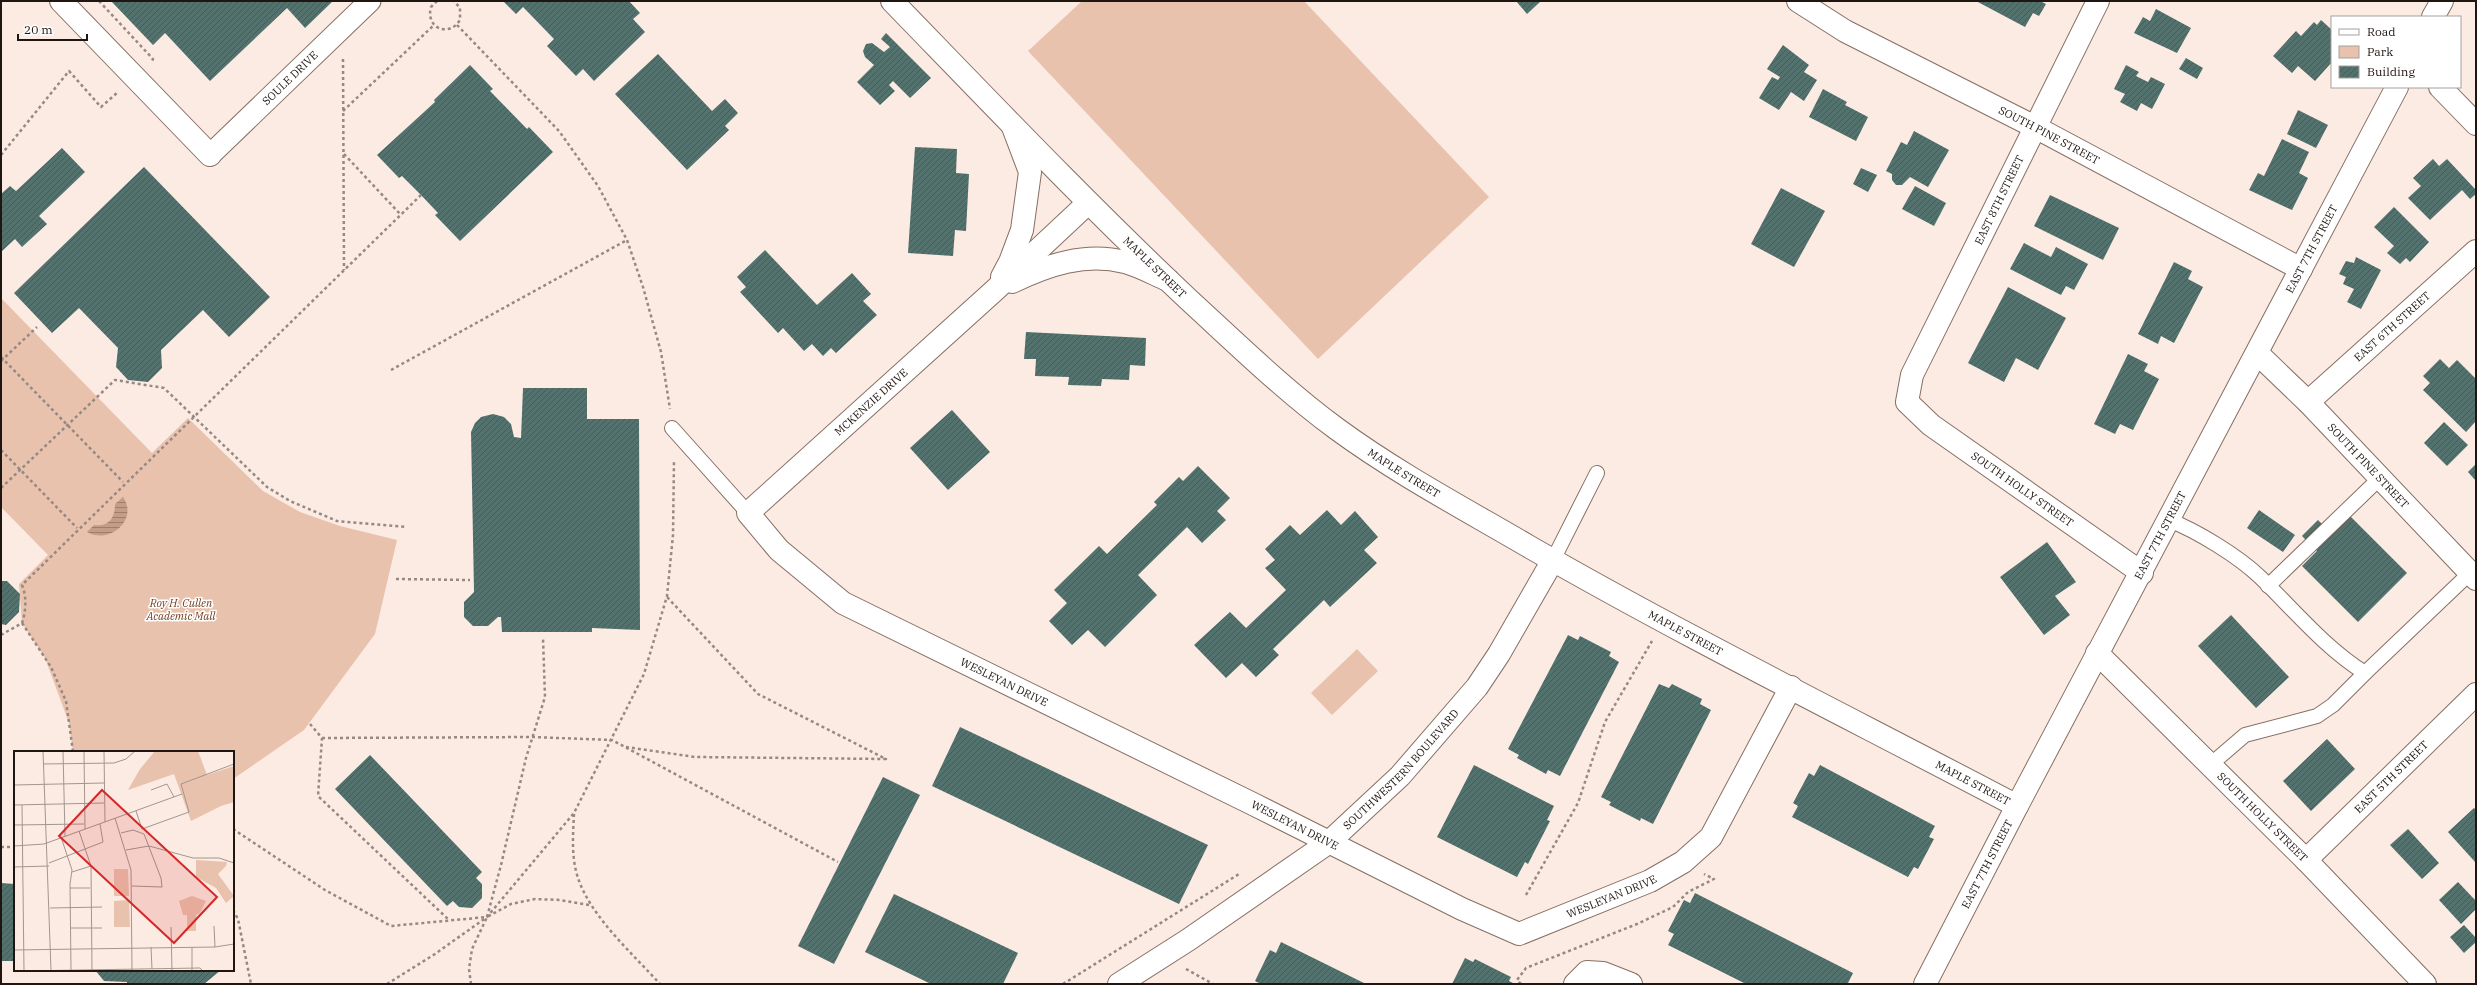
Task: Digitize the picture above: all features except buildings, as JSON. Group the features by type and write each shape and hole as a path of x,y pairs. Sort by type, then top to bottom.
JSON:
{"street":[{"path":"61,1 210,155"},
{"name":"SOULE DRIVE","path":"210,155 370,1"},
{"name":"MAPLE STREET","path":"892,1 1088,203 1168,280 1280,385 1337,429 1394,467 1663,622 2017,806"},
{"name":"SOUTH PINE STREET","path":"1798,1 1845,30 2035,127 2301,269"},
{"name":"EAST 8TH STREET","path":"1907,402 1912,375 2098,1"},
{"name":"EAST 7TH STREET","path":"1925,984 2097,653 2142,573 2396,88"},
{"path":"2441,88 2476,124"},
{"name":"MCKENZIE DRIVE","path":"995,290 1010,262 1022,230 1030,172 1013,127"},
{"name":"MCKENZIE DRIVE","path":"748,513 995,290 1088,203"},
{"name":"EAST 6TH STREET","path":"2308,402 2476,251"},
{"name":"MCKENZIE DRIVE","path":"995,290 1048,266 1096,258 1126,262 1168,280"},
{"name":"SOUTH PINE STREET","path":"2258,354 2308,402 2473,576"},
{"name":"SOUTH HOLLY STREET","path":"1907,402 1931,425 2142,573"},
{"name":"WESLEYAN DRIVE","path":"748,513 779,550 843,603 1251,803 1462,909 1519,934 1650,881 1683,862 1711,837 1791,688"},
{"name":"SOUTHWESTERN BOULEVARD","path":"1120,984 1328,843 1400,776 1477,686 1499,654 1553,560"},
{"name":"SOUTH HOLLY STREET","path":"2097,653 2306,860 2425,984"},
{"name":"EAST 5TH STREET","path":"2306,860 2476,694"},
{"path":"1581,978 1602,973 1631,984"}],"lane":[{"path":"672,428 748,513"},
{"path":"1553,560 1597,473"},
{"path":"2268,586 2380,478"},
{"path":"2170,520 2196,531 2258,575 2342,659 2365,673"},
{"path":"2210,765 2245,735 2317,716 2333,705 2365,673 2473,576"}],"path":[{"path":"1,155 69,71 101,107 154,59 99,1"},
{"path":"436,1 430,13 434,25 446,30 457,25 462,14 460,8 454,1"},
{"path":"343,111 434,25"},
{"path":"234,830 324,890 391,926 487,917 574,813 644,674 667,596 676,474 672,428 661,352 627,240 598,186 559,131 457,25"},
{"path":"343,26 344,271"},
{"path":"343,153 401,215"},
{"path":"1,635 22,623 25,615 25,592 22,585 421,195"},
{"path":"391,370 627,240"},
{"path":"37,328 2,359 123,482"},
{"path":"1,488 115,380 164,388 267,487 290,501 337,521 406,527"},
{"path":"1,450 77,528"},
{"path":"396,579 470,580"},
{"path":"623,746 695,758 886,759 758,694 667,596"},
{"path":"1526,895 1578,802 1605,722 1663,622"},
{"path":"22,623 52,667 66,701 73,751"},
{"path":"471,984 469,969 472,949 487,917 532,737 545,697 543,638"},
{"path":"310,724 322,738 318,796 449,920"},
{"path":"322,738 532,737 612,740 838,862"},
{"path":"574,813 573,850 576,870 590,905 660,984"},
{"path":"1,848 14,847"},
{"path":"1521,984 1517,980 1526,968 1637,924 1674,907 1688,892 1714,879 1683,862"},
{"path":"1063,984 1245,871"},
{"path":"387,984 435,954 487,917 511,904 535,898 590,905"},
{"path":"234,912 238,919 251,984"},
{"path":"1163,956 1213,984"}],"green space":[{"path":"1082,1 1304,1 1489,197 1318,359 1028,51"},
{"name":"Roy H. Cullen Academic Mall","path":"1,298 152,453 188,418 263,491 300,512 340,526 397,540 375,634 304,730 234,778 234,751 73,751 69,723 45,658 22,623 19,584 48,555 1,507"},
{"path":"1357,649 1378,671 1332,715 1311,693"}],"shaded area":[{"path":"123,497 127,506 127,514 124,522 119,528 112,533 104,535 96,535 87,532 94,525 104,525 107,523 114,513 115,504"}]}
